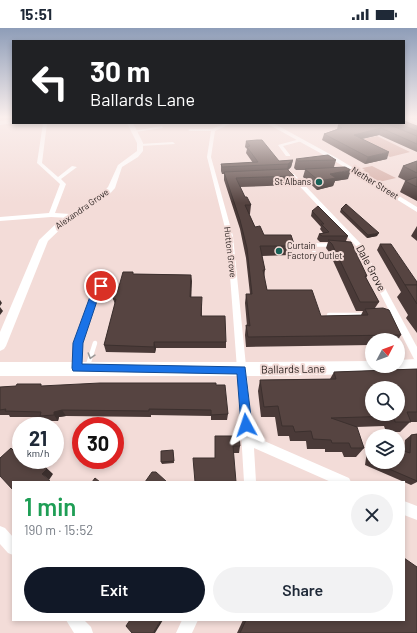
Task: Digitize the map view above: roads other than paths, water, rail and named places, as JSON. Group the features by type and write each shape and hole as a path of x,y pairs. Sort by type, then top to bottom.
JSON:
{"main road":[{"name":"Ballards Lane","path":"0,369 82,368 242,370 357,369 417,366"}],"street":[{"path":"42,146 39,163 63,184 51,214"},
{"name":"Alexandra Grove","path":"0,346 44,240 54,228 70,216 103,197 115,182 118,169 124,162 138,154 140,146"},
{"name":"Hutton Grove","path":"211,146 209,157 219,178 230,236 250,481"},
{"path":"281,146 288,155"},
{"name":"Nether Street","path":"311,146 356,171 417,210"},
{"path":"58,179 74,166"},
{"path":"344,172 356,171"},
{"name":"Dale Grove","path":"292,175 356,245 392,314 417,356"},
{"path":"0,219 51,214 70,216"},
{"path":"247,439 343,481"},
{"path":"405,508 417,513"},
{"path":"0,533 12,547"},
{"path":"75,621 85,633"},
{"path":"184,633 190,621"}],"lane":[{"path":"314,251 312,245 339,245"},
{"path":"82,368 78,343 96,291 101,286"},
{"path":"329,315 374,314"},
{"path":"82,368 95,343"}],"place":[{"name":"St Albans","path":"319,182"},
{"name":"Curtain Factory Outlet","path":"279,251"}]}
